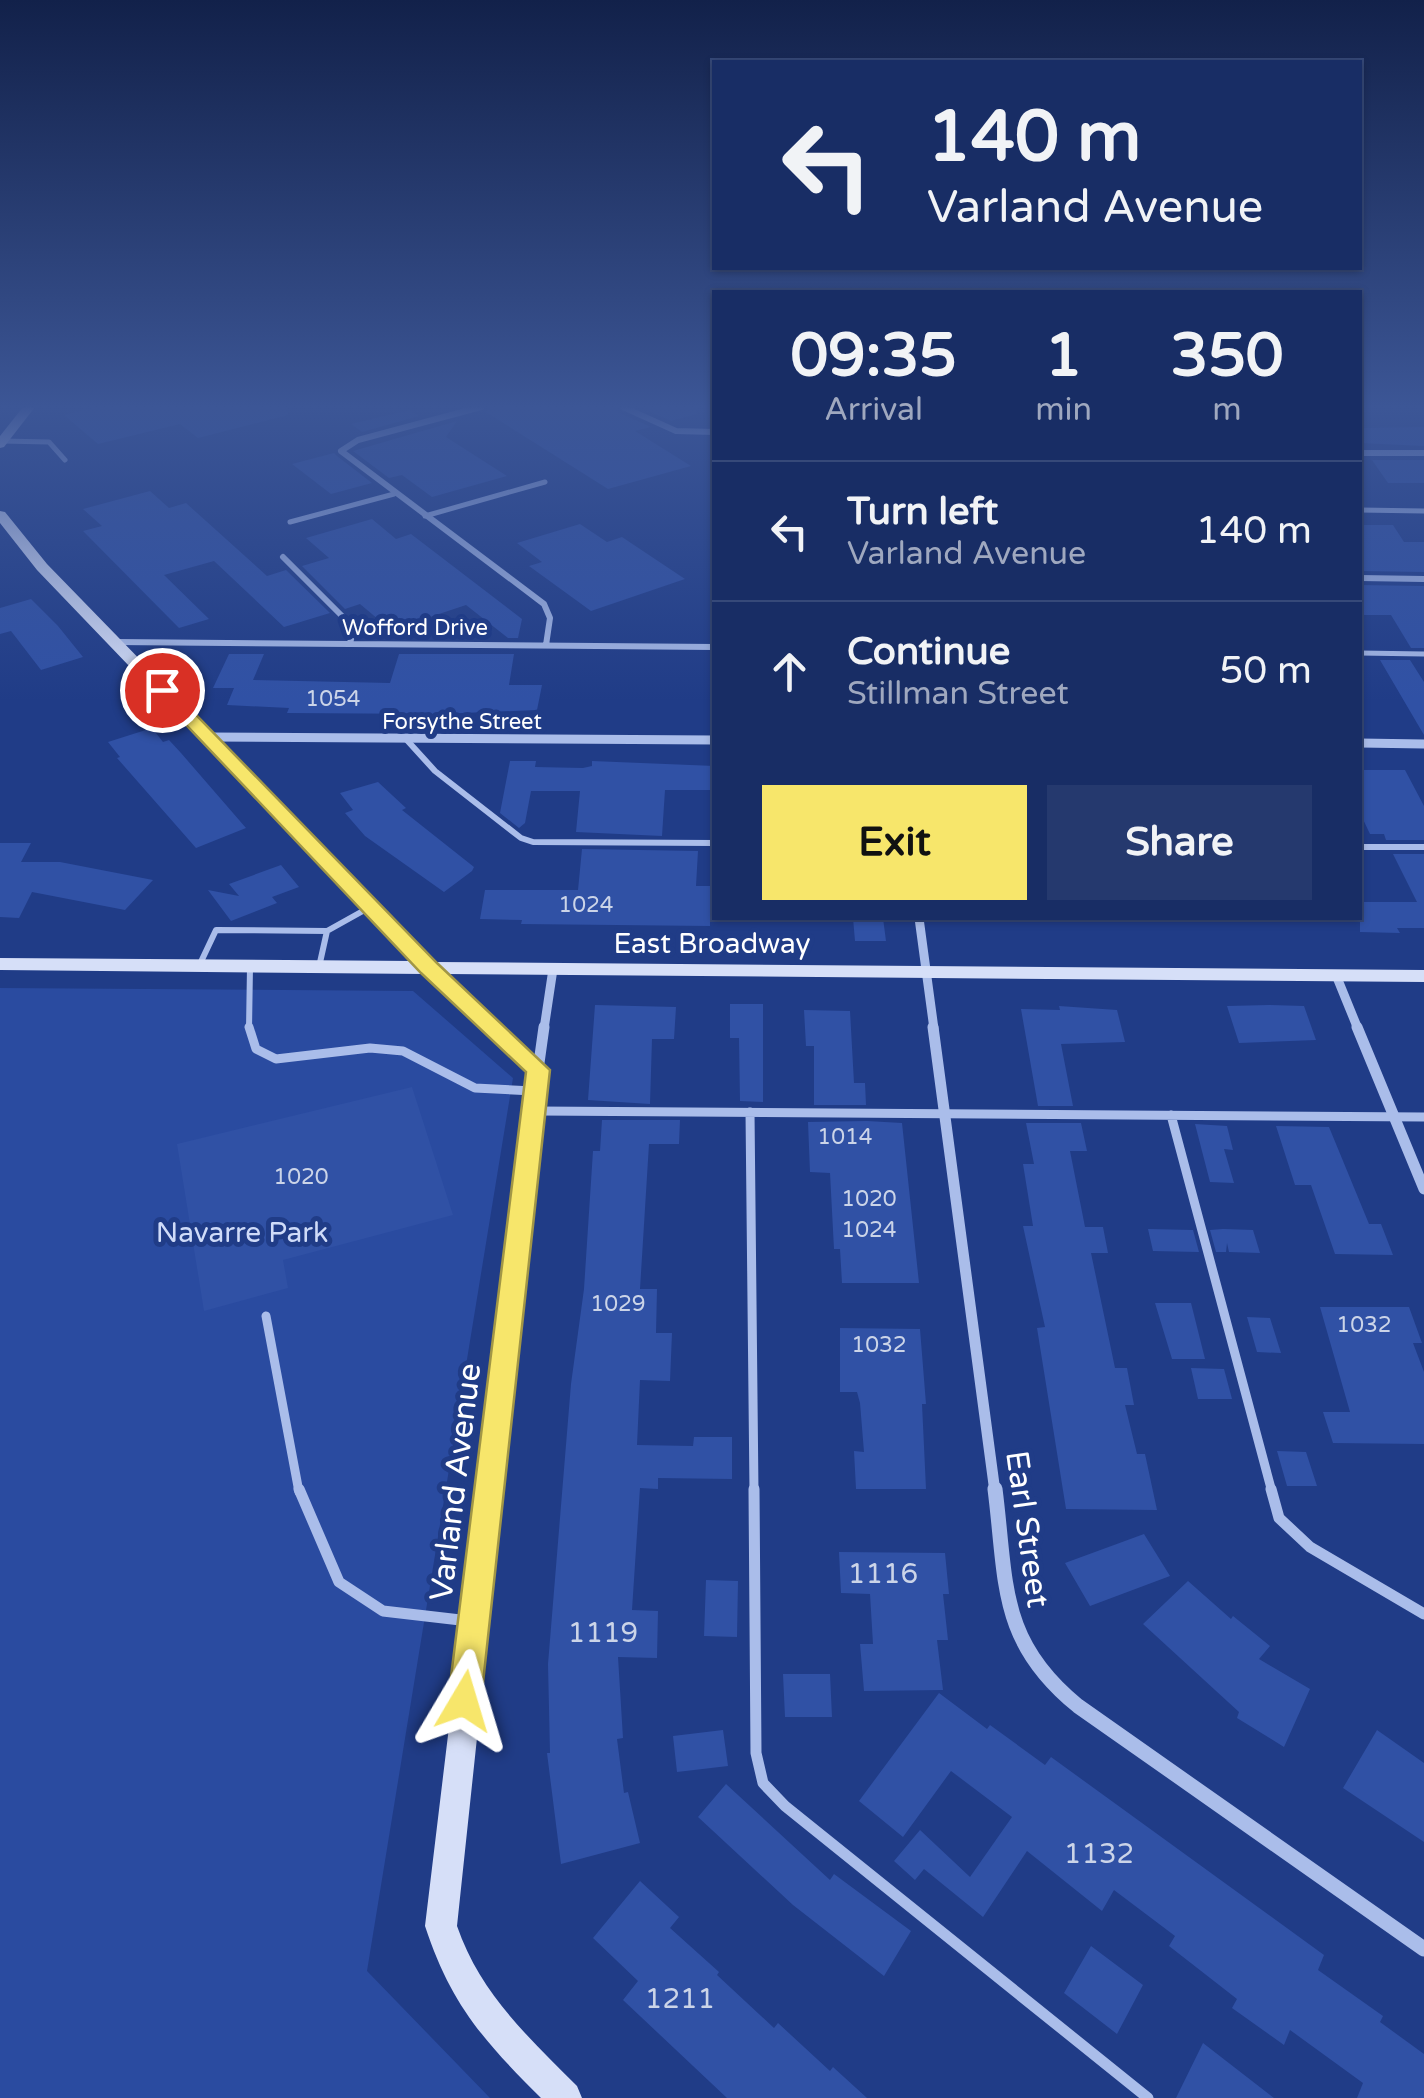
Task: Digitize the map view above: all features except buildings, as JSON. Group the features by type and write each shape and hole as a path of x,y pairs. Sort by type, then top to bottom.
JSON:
{"street":[{"path":"409,505 550,611 546,645"},
{"path":"0,515 42,567 429,968 536,1090"},
{"path":"283,557 354,628 350,644"},
{"path":"1362,578 1424,579"},
{"name":"Wofford Drive","path":"116,642 712,647"},
{"name":"Forsythe Street","path":"209,737 712,740"},
{"path":"1362,744 1424,744"},
{"name":"Earl Street","path":"919,920 1012,1621 1026,1654 1048,1682 1078,1706 1424,1949"},
{"name":"East Broadway","path":"0,964 1424,976"},
{"name":"Varland Avenue","path":"553,969 441,1926 451,1962 477,2009 565,2098"},
{"path":"1336,975 1424,1189"}],"lane":[{"path":"290,522 353,505"},
{"path":"425,516 464,505"},
{"path":"1362,510 1424,511"},
{"path":"1362,653 1424,654"},
{"path":"405,738 436,771 521,838 533,842 712,844"},
{"path":"1362,847 1424,848"},
{"path":"199,966 216,930 327,931 370,906"},
{"path":"318,967 327,931"},
{"path":"250,966 244,1009 248,1034 256,1049 276,1058 370,1048 403,1050 475,1088 536,1090 750,1112 1424,1117"},
{"path":"750,1112 756,1753 763,1783 785,1806 1148,2098"},
{"path":"1171,1115 1279,1518 1296,1537 1320,1554 1424,1614"},
{"path":"266,1316 301,1502 339,1582 383,1611 474,1622"}],"green space":[{"name":"Navarre Park","path":"0,988 413,991 513,1078 367,1971 490,2098 0,2098"}],"route":[{"path":"162,690 429,968 538,1070 464,1701"}]}
